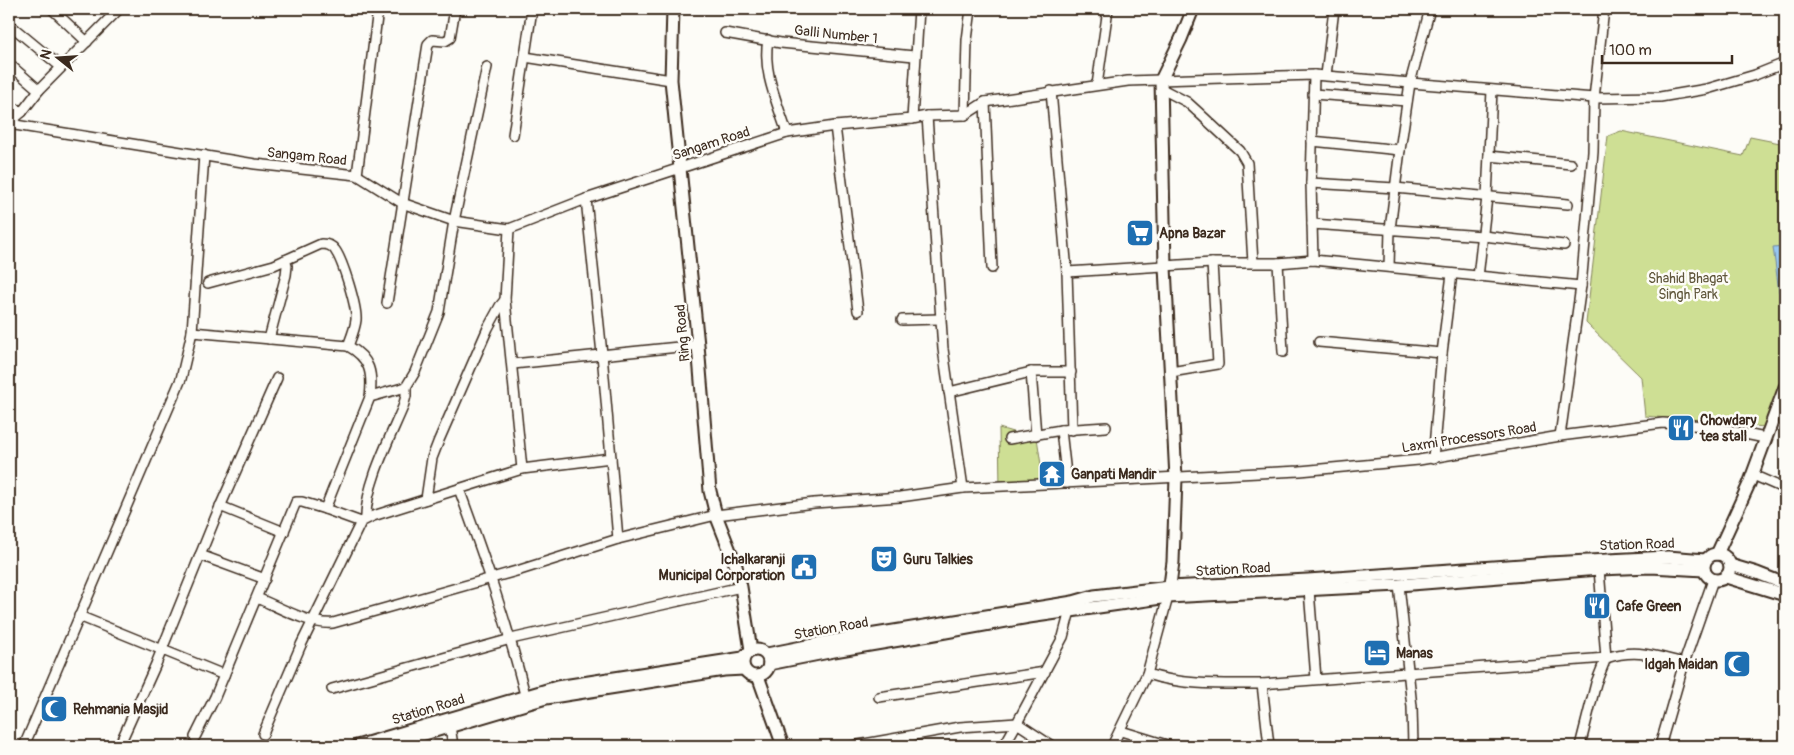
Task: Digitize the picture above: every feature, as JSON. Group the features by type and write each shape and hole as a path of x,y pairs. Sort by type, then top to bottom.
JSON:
{"main road":[{"name":"Ring Road","path":"673,9 670,80 698,345 710,491 716,515 736,566 741,588 746,659"},
{"path":"1169,592 1173,562 1176,478 1165,267 1161,84 1193,9"},
{"path":"1717,554 1753,475 1765,438 1782,406 1785,388"},
{"path":"1717,554 1726,557 1730,570 1726,577 1718,581 1712,580 1707,577 1704,565 1708,556 1717,554"},
{"name":"Station Road","path":"768,659 832,641 1169,592 1549,563 1668,557 1704,565"},
{"name":"Station Road","path":"1169,592 1309,590 1399,585 1599,569 1704,565"},
{"path":"1730,565 1785,584"},
{"path":"1726,577 1785,595"},
{"path":"757,649 768,659 763,674 752,676 746,659 757,649"},
{"name":"Station Road","path":"357,746 557,687 746,659"},
{"name":"Station Road","path":"384,746 546,698 724,670 746,659"},
{"path":"758,676 783,746"}],"street":[{"path":"52,9 87,42"},
{"path":"9,124 22,112 39,90 61,67 119,9"},
{"path":"357,175 378,9"},
{"path":"387,303 428,44 432,40 445,41 450,38 455,9"},
{"path":"513,135 532,9"},
{"path":"912,119 918,9"},
{"path":"965,114 967,40 971,9"},
{"path":"1097,85 1108,9"},
{"path":"1326,75 1334,9"},
{"path":"1388,267 1390,229 1407,101 1430,9"},
{"path":"1560,436 1581,286 1593,152 1594,98 1604,9"},
{"path":"9,24 61,67"},
{"name":"Galli Number 1","path":"725,33 768,40 914,56"},
{"path":"768,40 766,52 767,68 787,133"},
{"path":"525,57 670,80"},
{"path":"965,114 985,102 1128,81 1161,84 1314,75 1594,98 1660,97 1707,89 1755,75 1785,63"},
{"path":"9,64 39,90"},
{"path":"263,734 312,621 364,520 370,488 403,407 406,386 415,372 439,312 454,221 487,66"},
{"path":"1313,260 1311,184 1314,75"},
{"path":"1161,84 1187,102 1240,151 1247,163 1253,263"},
{"path":"1478,277 1487,197 1492,90"},
{"path":"1051,91 1067,272 1072,430"},
{"path":"1314,94 1407,101"},
{"path":"985,102 992,268"},
{"path":"9,105 22,112"},
{"name":"Sangam Road","path":"9,124 255,164 357,175 402,203 454,221 509,229 586,199 787,133 927,116 965,114"},
{"path":"927,116 942,349 963,488"},
{"path":"835,126 858,311"},
{"path":"1312,141 1400,150"},
{"path":"24,746 180,379 192,332 204,156"},
{"path":"1490,156 1572,164"},
{"path":"1311,184 1395,188 1568,204"},
{"path":"586,199 618,539"},
{"path":"1312,224 1483,236 1564,245"},
{"path":"509,229 505,300 516,427 522,470"},
{"path":"208,283 274,265 321,244 327,244 336,250 356,311 356,322 348,346"},
{"path":"269,339 286,275 287,266 285,260"},
{"path":"1067,272 1313,260 1581,286"},
{"path":"1278,263 1282,352"},
{"path":"1171,372 1218,364 1212,264"},
{"path":"1433,458 1442,353 1452,274"},
{"path":"426,499 432,458 439,440 488,328 505,300"},
{"path":"902,320 940,318"},
{"path":"192,332 348,346 357,351 366,362 373,380 370,397 325,509"},
{"path":"1320,342 1442,353"},
{"path":"512,364 698,345"},
{"path":"949,392 1031,372 1071,372"},
{"path":"1031,372 1036,435"},
{"path":"119,746 220,506 277,378"},
{"path":"370,397 406,386"},
{"name":"Laxmi Processors Road","path":"312,621 323,624 333,623 492,578 618,539 716,515 900,497 963,488 1300,471 1433,458 1560,436 1663,423 1706,426 1765,438"},
{"path":"1009,439 1061,430 1106,427"},
{"path":"1061,430 1067,483"},
{"path":"195,737 224,675 296,502 302,502 364,520 522,470 611,458"},
{"path":"1753,475 1785,488"},
{"path":"459,489 492,578 511,639 525,695"},
{"path":"220,506 284,532"},
{"path":"200,555 265,579"},
{"path":"1580,746 1596,683 1606,658 1599,569"},
{"path":"1660,746 1684,663 1712,580"},
{"path":"1399,585 1412,707 1412,746"},
{"path":"332,689 511,639 741,588"},
{"path":"1309,590 1316,679"},
{"path":"1112,746 1121,731 1147,674 1169,592"},
{"path":"257,598 312,621"},
{"path":"1004,746 1018,724 1063,637 1072,606"},
{"path":"79,616 224,675"},
{"path":"1147,674 1159,678 1197,684 1262,684 1606,658 1631,652 1644,653 1684,663"},
{"path":"879,697 1045,672"},
{"path":"1262,684 1269,746"},
{"path":"852,746 898,742 960,727 1018,724 1052,746"},
{"path":"450,726 453,746"},
{"path":"1121,731 1170,746"}],"green space":[{"name":"Shahid Bhagat Singh Park","path":"1621,131 1743,156 1750,137 1785,144 1785,373 1765,427 1645,416 1641,377 1586,323 1608,136"},
{"path":"999,428 1023,435 1036,431 1044,485 1000,487"}],"water":[{"path":"1784,246 1785,291 1779,292 1773,247"}],"place":[{"name":"Apna Bazar","path":"1140,233"},
{"name":"Chowdary tea stall","path":"1681,428"},
{"name":"Ganpati Mandir","path":"1052,474"},
{"name":"Guru Talkies","path":"884,559"},
{"name":"Ichalkaranji Municipal Corporation","path":"804,567"},
{"name":"Cafe Green","path":"1597,606"},
{"name":"Manas","path":"1377,653"},
{"name":"Idgah Maidan","path":"1737,664"},
{"name":"Rehmania Masjid","path":"54,709"}]}
